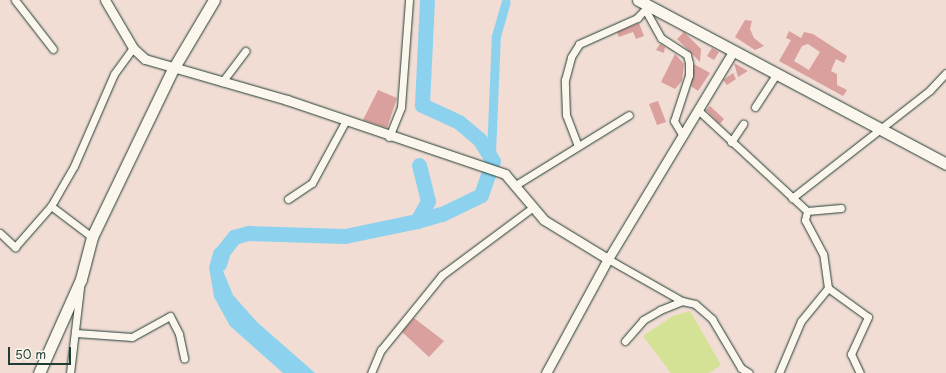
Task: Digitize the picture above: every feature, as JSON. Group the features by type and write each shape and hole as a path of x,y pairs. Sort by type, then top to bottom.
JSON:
{"main road":[{"path":"39,373 81,279 92,237 173,69 214,0"},
{"path":"638,0 879,130 946,164"}],"street":[{"path":"15,0 53,49"},
{"path":"105,0 133,48 145,59 173,69 287,100 389,137 480,164 505,174 532,208 544,220 608,259 682,301 695,304 712,319 741,368 748,373"},
{"path":"389,137 401,107 409,0"},
{"path":"578,146 566,115 564,80 571,57 578,44 649,5 661,38 686,55 689,63 689,75 674,121 682,136"},
{"path":"0,232 15,247 52,206 74,166 114,74 133,48"},
{"path":"222,82 245,51"},
{"path":"546,373 608,259 733,52"},
{"path":"755,106 776,74"},
{"path":"792,198 945,76"},
{"path":"698,110 807,211 841,208"},
{"path":"514,186 629,115"},
{"path":"288,199 312,183 345,122"},
{"path":"731,142 743,124"},
{"path":"52,206 92,237"},
{"path":"371,373 381,350 442,275 532,208"},
{"path":"807,211 805,220 823,254 828,288 868,317 851,354 860,373"},
{"path":"70,373 76,333 81,279"},
{"path":"779,373 801,321 828,288"},
{"path":"625,341 643,320 682,301"},
{"path":"76,333 132,337 170,316 179,334 184,358"}],"green space":[{"path":"690,311 721,365 709,373 671,373 643,336 673,316"}],"water":[{"path":"224,241 229,252 223,271 233,295 257,322 315,373 283,373 230,326 214,297 209,267 214,250"}],"building":[{"path":"745,20 752,21 750,29 754,38 764,46 755,50 735,37"},
{"path":"639,23 644,36 636,39 633,32 619,37 617,32"},
{"path":"789,31 801,38 804,32 813,34 847,56 844,63 836,59 831,71 837,74 837,85 847,90 843,96 779,61 791,40 786,38","holes":["808,44 820,52 809,70 794,61 802,46"]},
{"path":"684,32 701,49 700,62 677,39"},
{"path":"660,44 665,47 664,53 656,50"},
{"path":"712,48 719,52 714,60 707,56"},
{"path":"675,54 684,64 682,81 675,89 661,82"},
{"path":"734,63 748,71 738,77"},
{"path":"694,64 710,73 698,91 691,86"},
{"path":"733,73 736,79 727,85 723,80"},
{"path":"378,90 397,98 387,128 363,120"},
{"path":"658,101 666,122 657,125 649,104"},
{"path":"710,106 724,119 720,124 706,110"},
{"path":"414,318 444,341 429,357 402,332"}],"waterway":[{"path":"417,221 442,214 481,195 493,161 479,139 459,122 422,105 427,0"},
{"path":"491,153 496,36 506,2"},
{"path":"219,264 223,251 234,237 248,233 345,236 417,221 428,201 419,165"}]}
